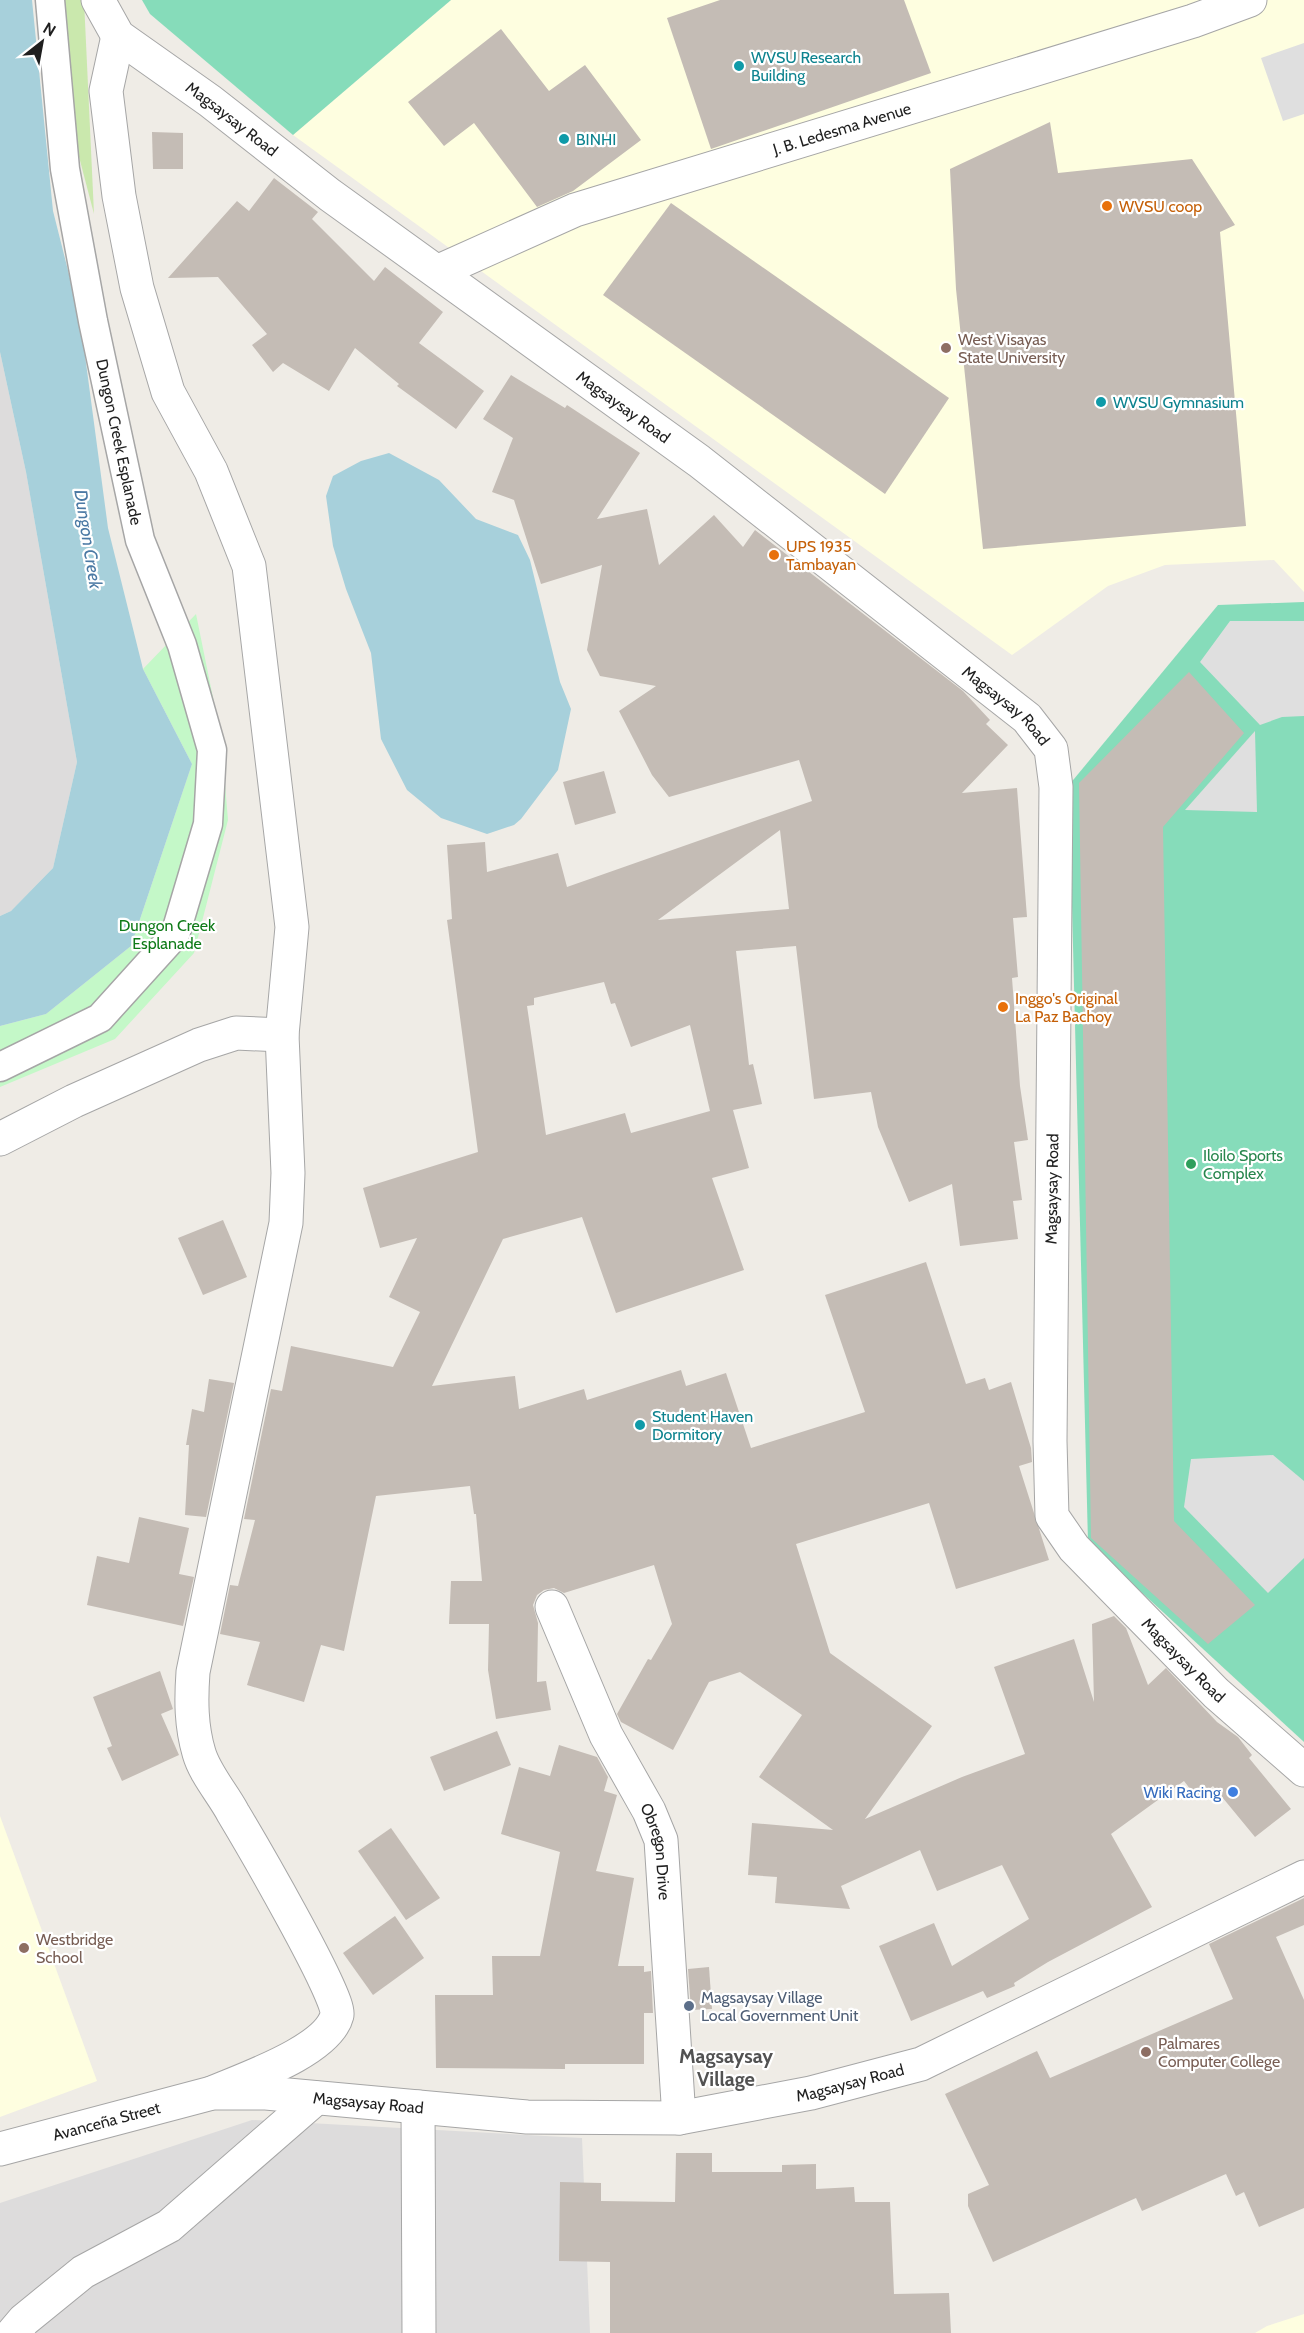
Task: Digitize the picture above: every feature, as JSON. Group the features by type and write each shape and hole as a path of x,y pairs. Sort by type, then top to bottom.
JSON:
{"street":[{"name":"Dungon Creek Esplanade","path":"0,1067 100,1018 175,935 208,825 212,761 212,750 182,645 140,540 105,379 65,169 50,0"},
{"name":"Magsaysay Road","path":"98,0 118,36 210,101 330,195 439,271 699,461 1027,718 1051,749 1056,787 1050,1441 1052,1516 1074,1548 1216,1693 1304,1770"},
{"name":"J. B. Ledesma Avenue","path":"439,271 575,210 1193,21 1250,0"},
{"path":"118,36 106,91 119,196 136,288 168,392 211,471 249,566 292,927 282,1035 288,1173 286,1223 193,1672 191,1715 200,1756 306,1943 336,2001 338,2014 331,2026 313,2046 212,2093"},
{"path":"0,1139 74,1101 199,1045 236,1034 282,1035"},
{"name":"Obregon Drive","path":"552,1607 606,1735 649,1812 661,1840 679,2118"},
{"name":"Magsaysay Road","path":"212,2093 266,2093 527,2117 679,2118 811,2093 921,2064 1304,1877"},
{"name":"Avanceña Street","path":"0,2149 212,2093"},
{"path":"13,2333 24,2320 83,2272 169,2226 316,2098"},
{"path":"418,2107 419,2333"}],"shaded area":[{"name":"West Visayas State University","path":"451,0 1304,0 1304,592 1274,560 1165,565 1108,586 1012,655 293,135"},
{"path":"1304,43 1304,114 1283,121 1261,58"},
{"path":"0,352 26,472 77,762 53,868 11,911 0,916"},
{"path":"1230,621 1304,621 1304,716 1282,717 1260,725 1200,662"},
{"path":"1255,731 1257,812 1185,810"},
{"path":"1273,1455 1304,1481 1304,1558 1268,1593 1184,1507 1191,1459"},
{"name":"Westbridge School","path":"0,1816 97,2081 0,2117"},
{"path":"252,2120 582,2138 590,2333 0,2333 0,2203"},
{"path":"1304,2314 1304,2333 1255,2333 1267,2326"}],"green space":[{"path":"38,0 84,0 94,214"},
{"path":"142,0 451,0 293,135 150,14"},
{"name":"Iloilo Sports Complex","path":"1304,602 1304,1742 1088,1543 1069,785 1218,605"},
{"name":"Dungon Creek Esplanade","path":"196,614 221,737 228,820 194,953 115,1039 0,1087 0,1026 46,1014 131,946 192,764 143,669"}],"water":[{"name":"Dungon Creek","path":"0,0 32,0 53,211 80,318 108,528 143,669 192,764 131,946 46,1014 0,1026 0,916 11,911 53,868 77,762 26,472 0,352"},
{"path":"389,453 439,480 476,519 518,535 530,560 560,682 571,709 558,770 521,819 514,825 487,834 441,818 407,790 381,739 371,653 346,589 333,546 326,496 333,476 361,461"}],"building":[{"path":"720,0 904,0 931,73 711,149 667,18"},
{"path":"501,29 549,91 585,65 641,140 573,191 537,207 474,123 444,146 408,102"},
{"name":"WVSU Gymnasium","path":"1050,122 1058,173 1192,159 1235,225 1220,232 1246,526 983,549 956,289 950,169"},
{"path":"152,132 183,133 183,169 153,169"},
{"path":"274,178 318,212 312,219 374,281 385,267 443,312 419,343 484,391 456,429 397,386 399,384 355,348 329,391 283,363 273,372 252,345 267,334 218,277 168,278 237,201 249,211"},
{"path":"671,203 949,398 885,494 603,295"},
{"path":"511,375 565,408 567,405 640,453 597,519 647,509 659,565 714,515 743,547 755,530 963,691 990,720 986,724 1008,745 962,793 1017,788 1027,917 1013,918 1018,977 1012,978 1020,1086 1028,1140 1014,1142 1022,1200 1013,1201 1018,1239 960,1246 952,1184 909,1202 878,1127 871,1092 814,1099 796,946 736,951 749,1065 753,1064 762,1104 733,1110 749,1168 712,1178 744,1270 616,1313 582,1217 503,1239 432,1386 515,1376 519,1409 584,1389 587,1400 681,1370 686,1386 726,1373 751,1448 865,1412 825,1295 926,1262 966,1384 985,1378 989,1390 1011,1382 1031,1448 1032,1462 1019,1466 1049,1560 956,1589 929,1503 796,1544 830,1653 932,1726 865,1819 962,1777 1025,1754 994,1667 1074,1639 1094,1702 1092,1624 1114,1616 1126,1628 1148,1685 1166,1668 1217,1722 1238,1737 1252,1755 1249,1758 1291,1809 1255,1837 1213,1786 1197,1798 1184,1781 1111,1834 1152,1907 1048,1962 1014,1983 1015,1986 987,1998 983,1991 911,2021 879,1946 934,1923 952,1966 1029,1919 1002,1865 937,1891 920,1850 841,1886 850,1909 775,1903 777,1877 748,1875 752,1823 833,1830 759,1777 802,1715 740,1672 709,1682 673,1750 621,1722 617,1714 648,1659 651,1660 672,1624 654,1565 564,1593 554,1588 544,1590 537,1595 533,1605 538,1623 537,1682 546,1681 551,1710 496,1719 488,1670 489,1624 449,1624 451,1581 482,1581 476,1514 474,1514 470,1486 376,1496 344,1651 321,1645 304,1702 247,1685 260,1642 220,1634 230,1585 238,1586 255,1520 244,1519 271,1389 282,1391 291,1346 393,1367 420,1312 389,1297 417,1238 380,1248 363,1188 478,1152 447,920 452,919 447,845 485,842 487,872 558,853 567,887 812,801 799,760 669,797 652,775 619,711 656,686 600,676 587,650 602,565 541,584 514,500 492,492 513,438 483,419","holes":["780,830 789,909 658,920","604,982 611,1004 615,1003 631,1047 690,1025 710,1111 631,1133 625,1113 546,1135 527,1006 534,1005 534,998"]},
{"path":"1189,672 1244,733 1163,827 1174,1521 1255,1605 1208,1644 1091,1538 1079,783"},
{"path":"604,771 616,813 575,825 563,782"},
{"path":"223,1220 247,1277 203,1295 178,1238"},
{"path":"209,1379 234,1383 206,1517 185,1515 189,1445 186,1445 192,1409 204,1412"},
{"path":"139,1517 189,1528 179,1574 194,1577 183,1626 87,1605 97,1556 129,1563"},
{"path":"160,1671 173,1709 161,1714 179,1755 122,1781 107,1748 112,1746 93,1697"},
{"path":"497,1731 511,1765 444,1791 430,1757"},
{"path":"559,1745 597,1757 608,1777 604,1791 617,1795 596,1871 634,1878 618,1966 644,1966 644,1972 651,1971 653,2013 644,2013 644,2064 565,2064 565,2069 436,2068 435,1995 493,1995 492,1956 540,1956 560,1852 501,1834 519,1767 550,1776"},
{"path":"391,1828 440,1898 406,1920 358,1851"},
{"path":"1304,1898 1304,1925 1276,1937 1304,2000 1304,2208 1259,2227 1244,2192 1236,2196 1226,2174 1142,2211 1136,2198 993,2262 968,2206 968,2194 989,2185 945,2094 1037,2051 1050,2078 1233,1999 1209,1944"},
{"path":"395,1916 424,1958 373,1995 343,1953"},
{"path":"709,1967 712,2009 691,2010 688,1969"},
{"path":"676,2153 712,2153 712,2172 782,2172 782,2165 816,2164 816,2189 854,2187 855,2202 890,2202 894,2294 949,2293 951,2333 610,2333 610,2262 559,2261 560,2182 601,2183 601,2201 675,2202"}],"place":[{"name":"WVSU Research Building","path":"739,66"},
{"name":"BINHI","path":"564,139"},
{"name":"WVSU coop","path":"1107,206"},
{"name":"West Visayas State University","path":"946,348"},
{"name":"WVSU Gymnasium","path":"1101,402"},
{"name":"UPS 1935 Tambayan","path":"774,555"},
{"name":"Inggo's Original La Paz Bachoy","path":"1003,1007"},
{"name":"Iloilo Sports Complex","path":"1191,1164"},
{"name":"Student Haven Dormitory","path":"640,1425"},
{"name":"Wiki Racing","path":"1233,1792"},
{"name":"Westbridge School","path":"24,1948"},
{"name":"Magsaysay Village Local Government Unit","path":"689,2006"},
{"name":"Palmares Computer College","path":"1146,2052"}],"district":[{"name":"Magsaysay Village","path":"726,2068"}]}
